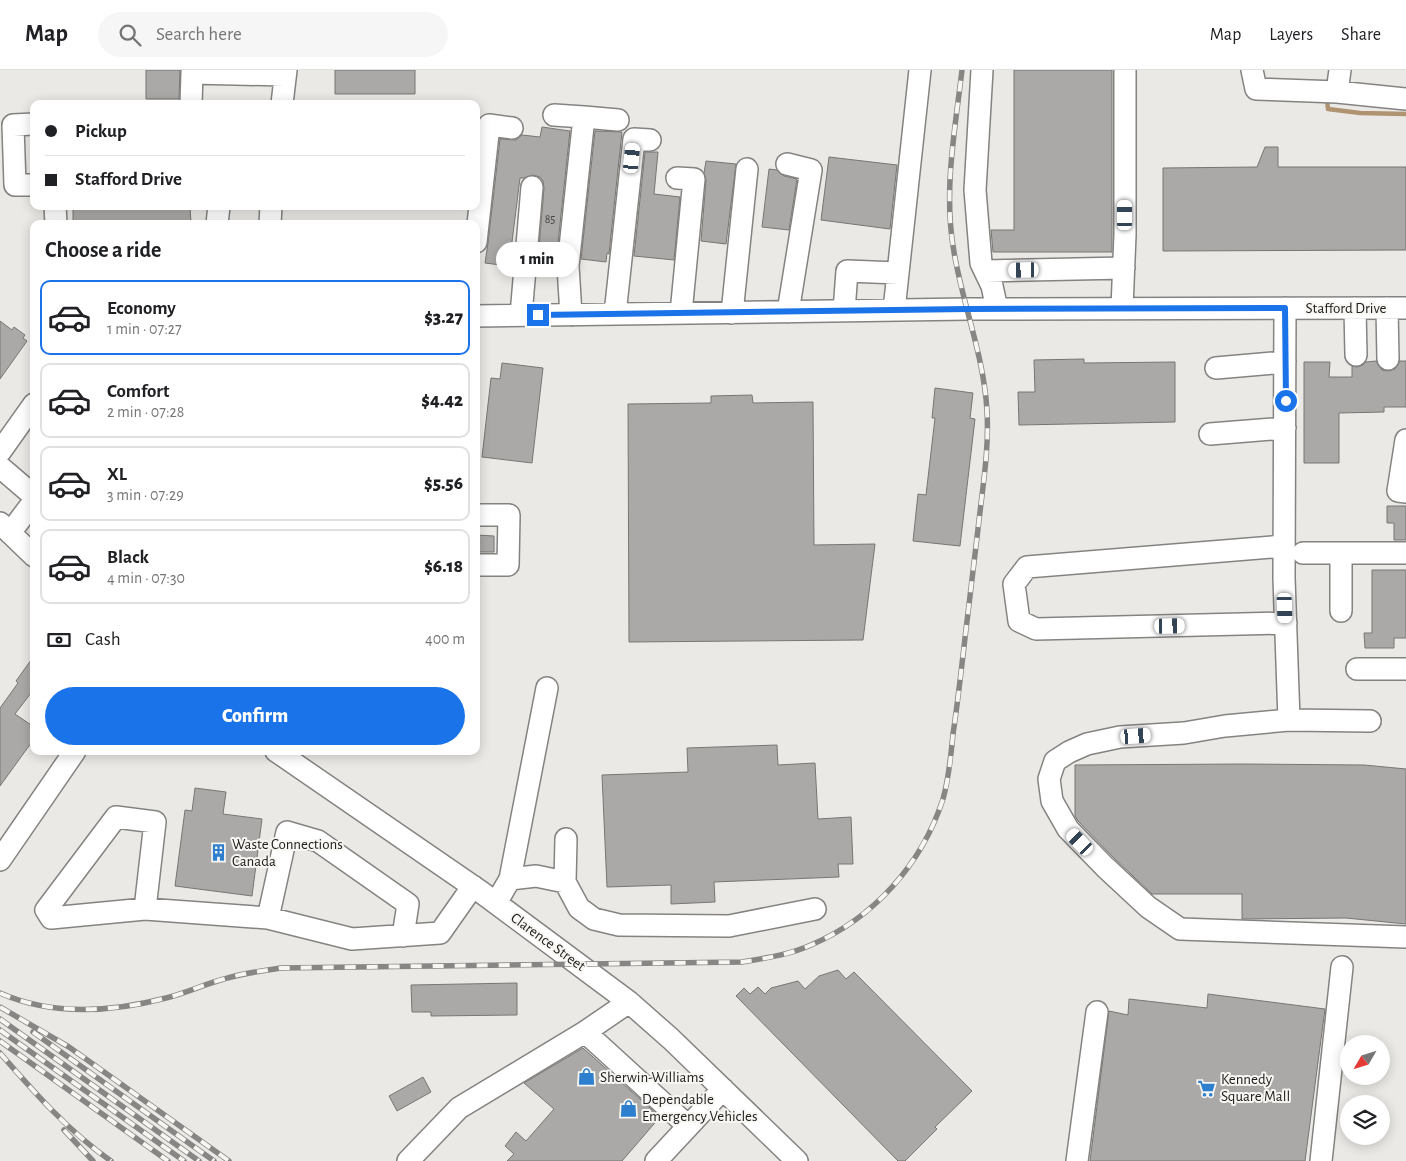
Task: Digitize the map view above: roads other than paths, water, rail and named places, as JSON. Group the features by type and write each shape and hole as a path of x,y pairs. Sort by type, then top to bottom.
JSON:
{"street":[{"path":"894,310 920,70"},
{"path":"982,70 975,190 981,263 992,286 997,309"},
{"path":"1122,308 1125,70"},
{"path":"1252,70 1256,88 1337,92 1406,99"},
{"path":"1337,92 1340,70"},
{"path":"191,100 192,73 238,72 286,73 283,100"},
{"path":"554,115 618,120"},
{"path":"572,315 568,266 584,117"},
{"path":"30,124 13,125 15,185 30,186"},
{"path":"480,206 489,125 512,128"},
{"path":"615,314 634,139 650,140"},
{"path":"786,164 811,170 788,312"},
{"path":"732,312 747,169"},
{"path":"677,178 694,179 681,313"},
{"path":"521,316 532,187"},
{"path":"984,271 1124,268"},
{"path":"844,311 847,271 898,273"},
{"path":"1285,308 1285,428 1294,549 1286,623 1289,720"},
{"path":"1355,308 1356,355"},
{"path":"1388,359 1397,308"},
{"name":"Stafford Drive","path":"480,316 997,309 1397,308"},
{"path":"1216,368 1285,362"},
{"path":"0,452 30,410"},
{"path":"1210,434 1285,428"},
{"path":"1406,440 1398,492 1406,492"},
{"path":"0,467 30,493"},
{"path":"30,505 5,528 30,547"},
{"path":"480,515 509,515 508,565 480,565"},
{"path":"1286,623 1036,629 1019,621 1014,584 1027,567 1294,549 1341,553 1406,553"},
{"path":"1341,553 1341,611"},
{"path":"1356,669 1406,669"},
{"path":"496,903 510,879 547,688"},
{"path":"1370,721 1289,720 1225,726 1184,733 1120,737 1087,744 1055,761 1049,779 1052,801 1068,829 1105,867 1148,907 1180,929 1406,937"},
{"path":"0,860 72,755"},
{"name":"Clarence Street","path":"282,755 473,886 629,1002 797,1161"},
{"path":"145,909 155,822 116,817 46,910 51,918 145,909 268,918 352,939 440,933 473,886"},
{"path":"268,918 287,832 318,840 408,904 403,936"},
{"path":"566,839 564,882 579,908 594,919 619,926 729,926 815,909"},
{"path":"510,879 536,876 564,882"},
{"path":"1321,1161 1342,966"},
{"path":"408,1161 459,1108 585,1032 629,1002"},
{"path":"1077,1161 1098,1012"},
{"path":"585,1032 688,1126"},
{"path":"656,1161 723,1089"}],"waterway":[{"path":"1327,100 1328,109 1360,113 1406,114"}],"railway":[{"path":"0,993 40,1005 61,1008 103,1009 145,1003 231,977 281,968 742,962 786,954 811,945 834,934 875,904 909,867 934,823 945,791 951,758 987,449 987,411 982,371 958,272 951,229 951,161 962,70"},
{"path":"0,1007 69,1047 229,1161"},
{"path":"0,1019 199,1161"},
{"path":"0,1030 184,1161"},
{"path":"33,1032 214,1161"},
{"path":"0,1041 168,1161"},
{"path":"0,1053 66,1124 111,1161"},
{"path":"64,1130 93,1161"}],"place":[{"name":"Waste Connections Canada","path":"218,853"},
{"name":"Sherwin-Williams","path":"586,1077"},
{"name":"Kennedy Square Mall","path":"1207,1088"},
{"name":"Dependable Emergency Vehicles","path":"628,1108"}]}
